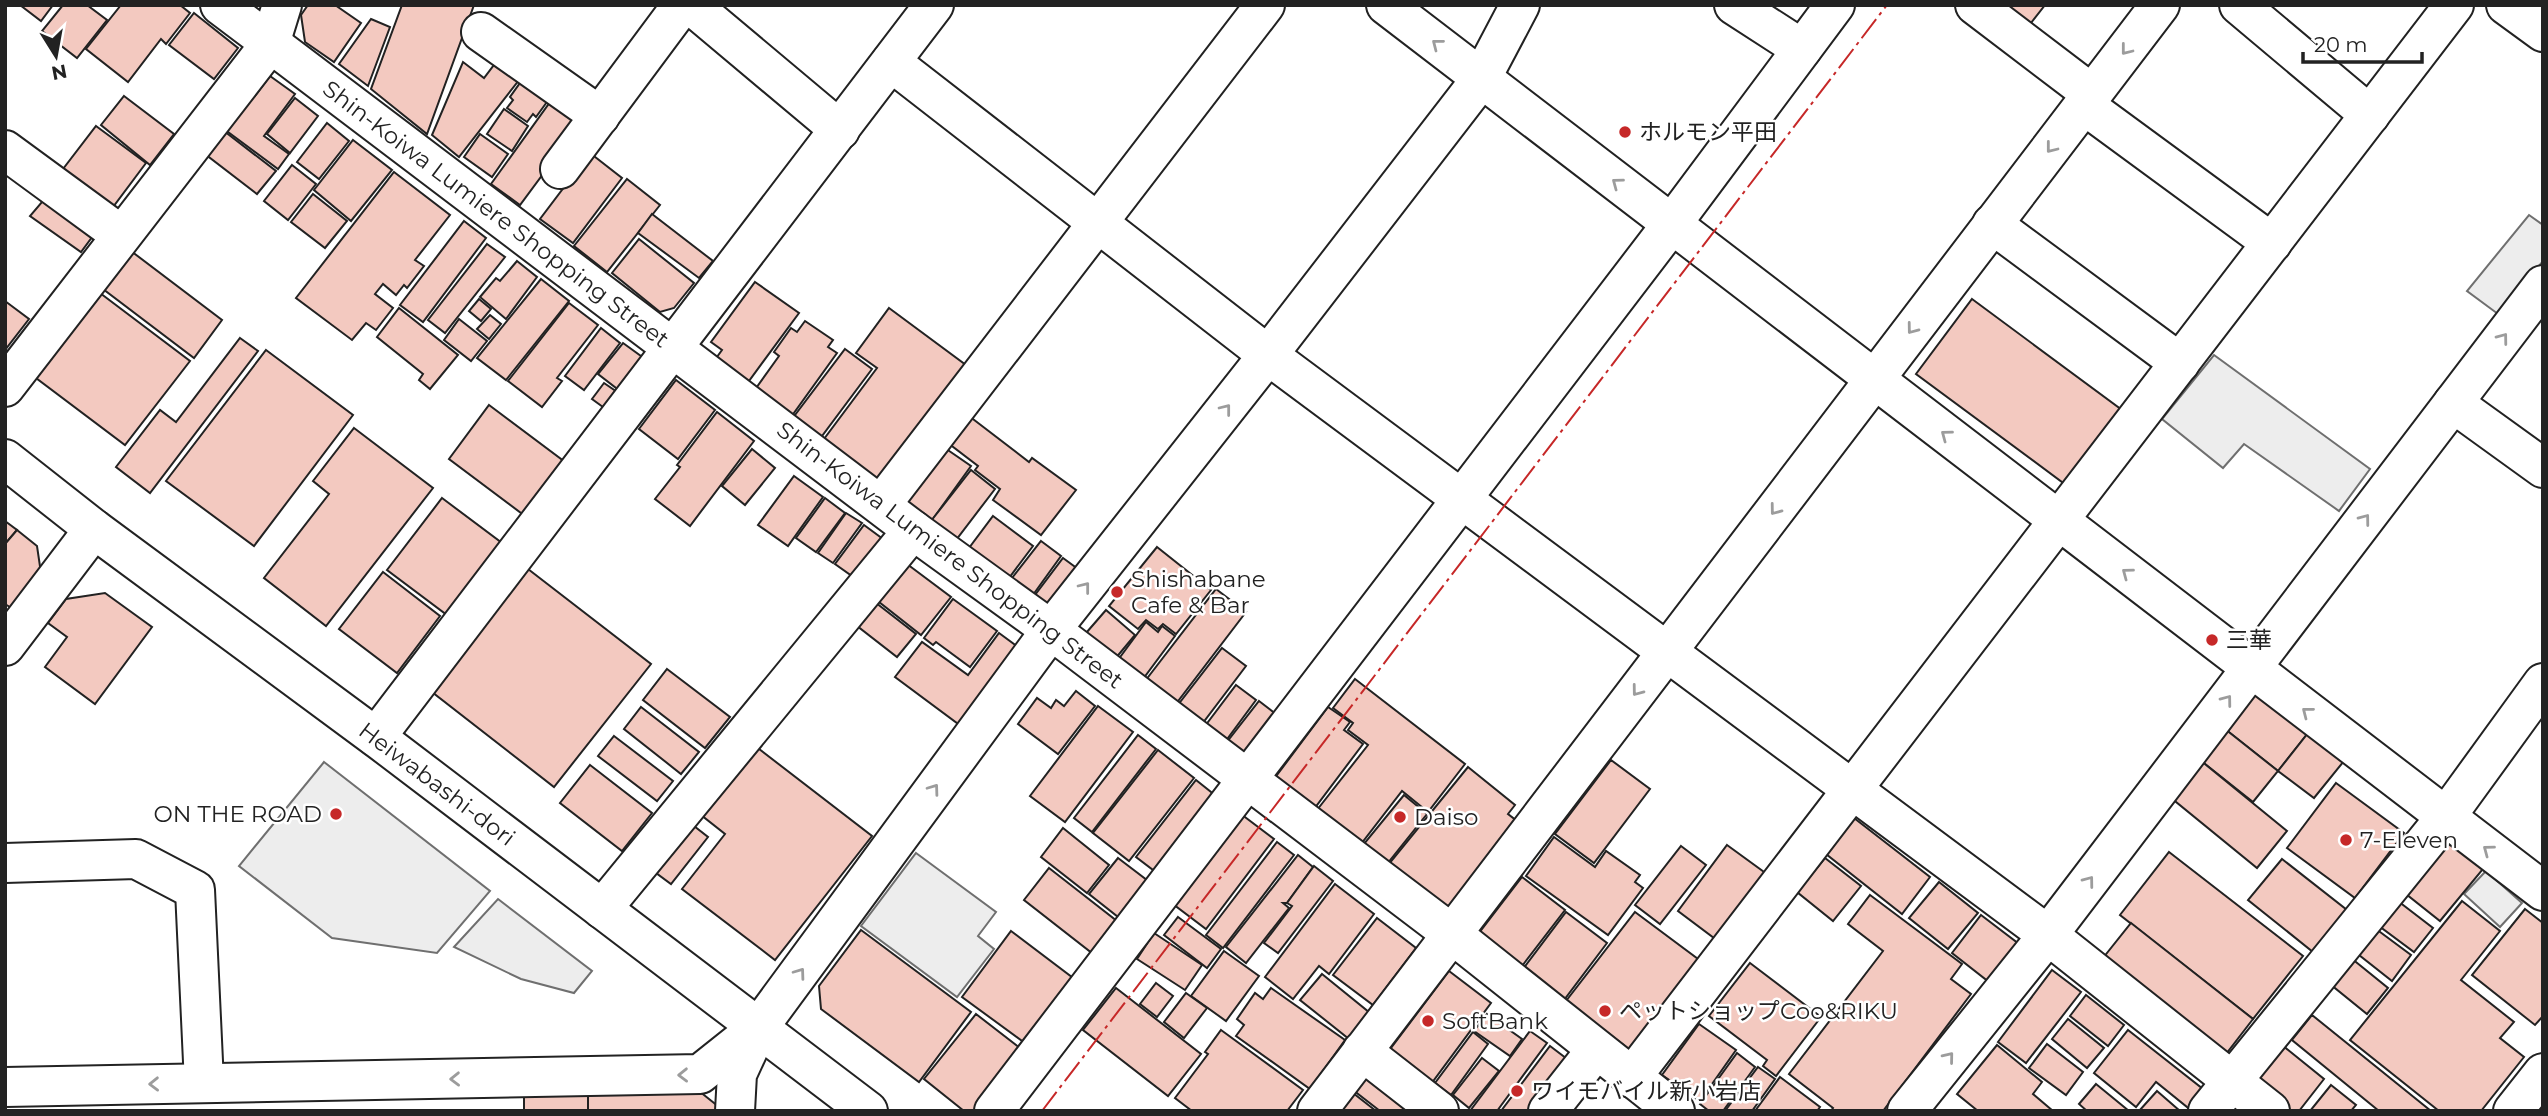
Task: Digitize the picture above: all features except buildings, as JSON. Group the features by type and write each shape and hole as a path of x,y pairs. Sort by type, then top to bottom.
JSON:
{"street":[{"name":"Shin-Koiwa Lumiere Shopping Street","path":"220,5 913,530 1248,779 1451,934 1675,1111"},
{"path":"5,387 270,44 282,5"},
{"path":"560,169 682,5"},
{"path":"691,5 840,130"},
{"path":"376,737 934,5"},
{"path":"881,505 1265,5"},
{"path":"1386,5 2543,891"},
{"path":"735,1111 737,1074 759,1027 1051,630 1481,79 1520,5"},
{"path":"1734,5 1802,49"},
{"path":"994,1111 1671,225 1835,5"},
{"path":"1975,5 2088,100 2272,243"},
{"path":"1317,1111 2160,5"},
{"path":"2239,5 2370,115"},
{"path":"1631,1078 2454,5"},
{"path":"2506,5 2543,32"},
{"path":"481,32 600,116"},
{"path":"891,62 1268,355 2048,935 2270,1111"},
{"path":"5,150 121,235"},
{"path":"1992,225 2180,363"},
{"path":"1907,1111 2048,935 2543,285"},
{"path":"2453,403 2543,468"},
{"name":"Heiwabashi-dori","path":"5,459 94,529 376,737 868,1111"},
{"path":"5,646 94,529"},
{"path":"602,909 913,530"},
{"path":"2208,1111 2445,818 2543,684"},
{"path":"5,863 136,859 195,890 204,1083"},
{"path":"5,1087 204,1083 315,1096 500,1094 701,1074 759,1027"},
{"path":"1548,1111 1596,1050"},
{"path":"1362,1051 1439,1111"},
{"path":"2513,1111 2543,1073"}],"shaded area":[{"path":"2529,215 2543,225 2543,261 2498,314 2467,291"},
{"path":"2214,355 2370,469 2339,511 2244,444 2223,468 2162,419"},
{"name":"ON THE ROAD","path":"324,762 490,891 437,953 332,938 239,866"},
{"path":"916,853 996,912 978,936 994,949 957,997 861,926"},
{"path":"2486,871 2522,903 2500,927 2464,894"},
{"path":"498,899 592,971 574,993 521,979 454,947"}],"power":[{"path":"1042,1111 1887,5"}],"place":[{"name":"ホルモン平田","path":"1625,132"},
{"name":"Shishabane Cafe & Bar","path":"1117,592"},
{"name":"三華","path":"2212,640"},
{"name":"ON THE ROAD","path":"336,814"},
{"name":"Daiso","path":"1400,817"},
{"name":"7-Eleven","path":"2346,840"},
{"name":"ペットショップCoo&RIKU","path":"1605,1011"},
{"name":"SoftBank","path":"1428,1021"},
{"name":"ワイモバイル新小岩店","path":"1517,1091"}]}
